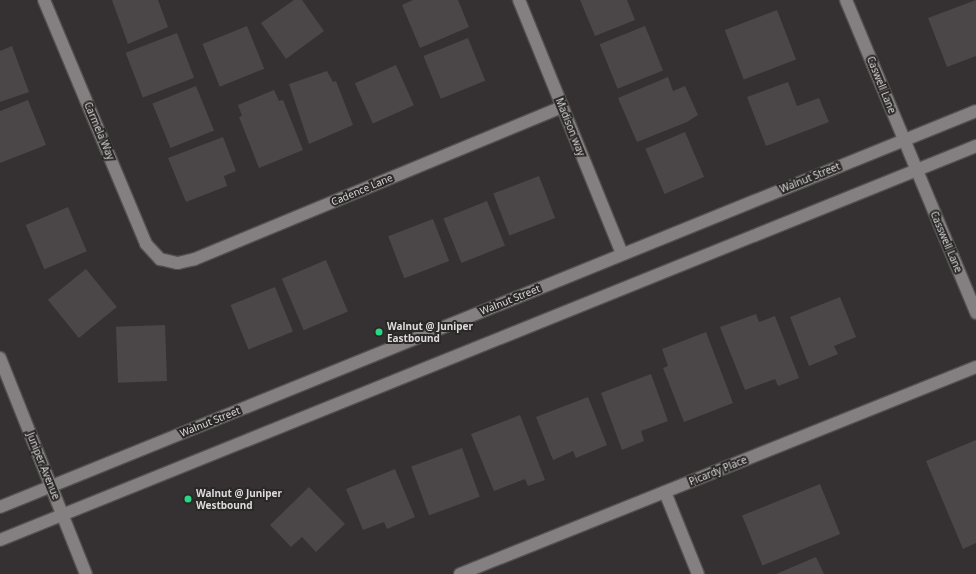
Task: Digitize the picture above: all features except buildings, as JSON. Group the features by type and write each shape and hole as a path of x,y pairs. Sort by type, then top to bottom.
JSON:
{"street":[{"name":"Carmela Way","path":"44,0 146,244 160,259"},
{"name":"Madison way","path":"519,0 622,254"},
{"name":"Caswell Lane","path":"846,0 916,170"},
{"name":"Cadence Lane","path":"160,259 178,263 195,259 562,107"},
{"name":"Walnut Street","path":"0,507 976,111"},
{"path":"0,540 976,146"},
{"name":"Casswell Lane","path":"916,170 976,313"},
{"name":"Juniper Avenue","path":"0,358 86,574"},
{"name":"Picardy Place","path":"460,574 976,367"},
{"path":"665,492 698,574"}],"place":[{"name":"Walnut @ Juniper Eastbound","path":"379,332"},
{"name":"Walnut @ Juniper Westbound","path":"188,499"}]}
